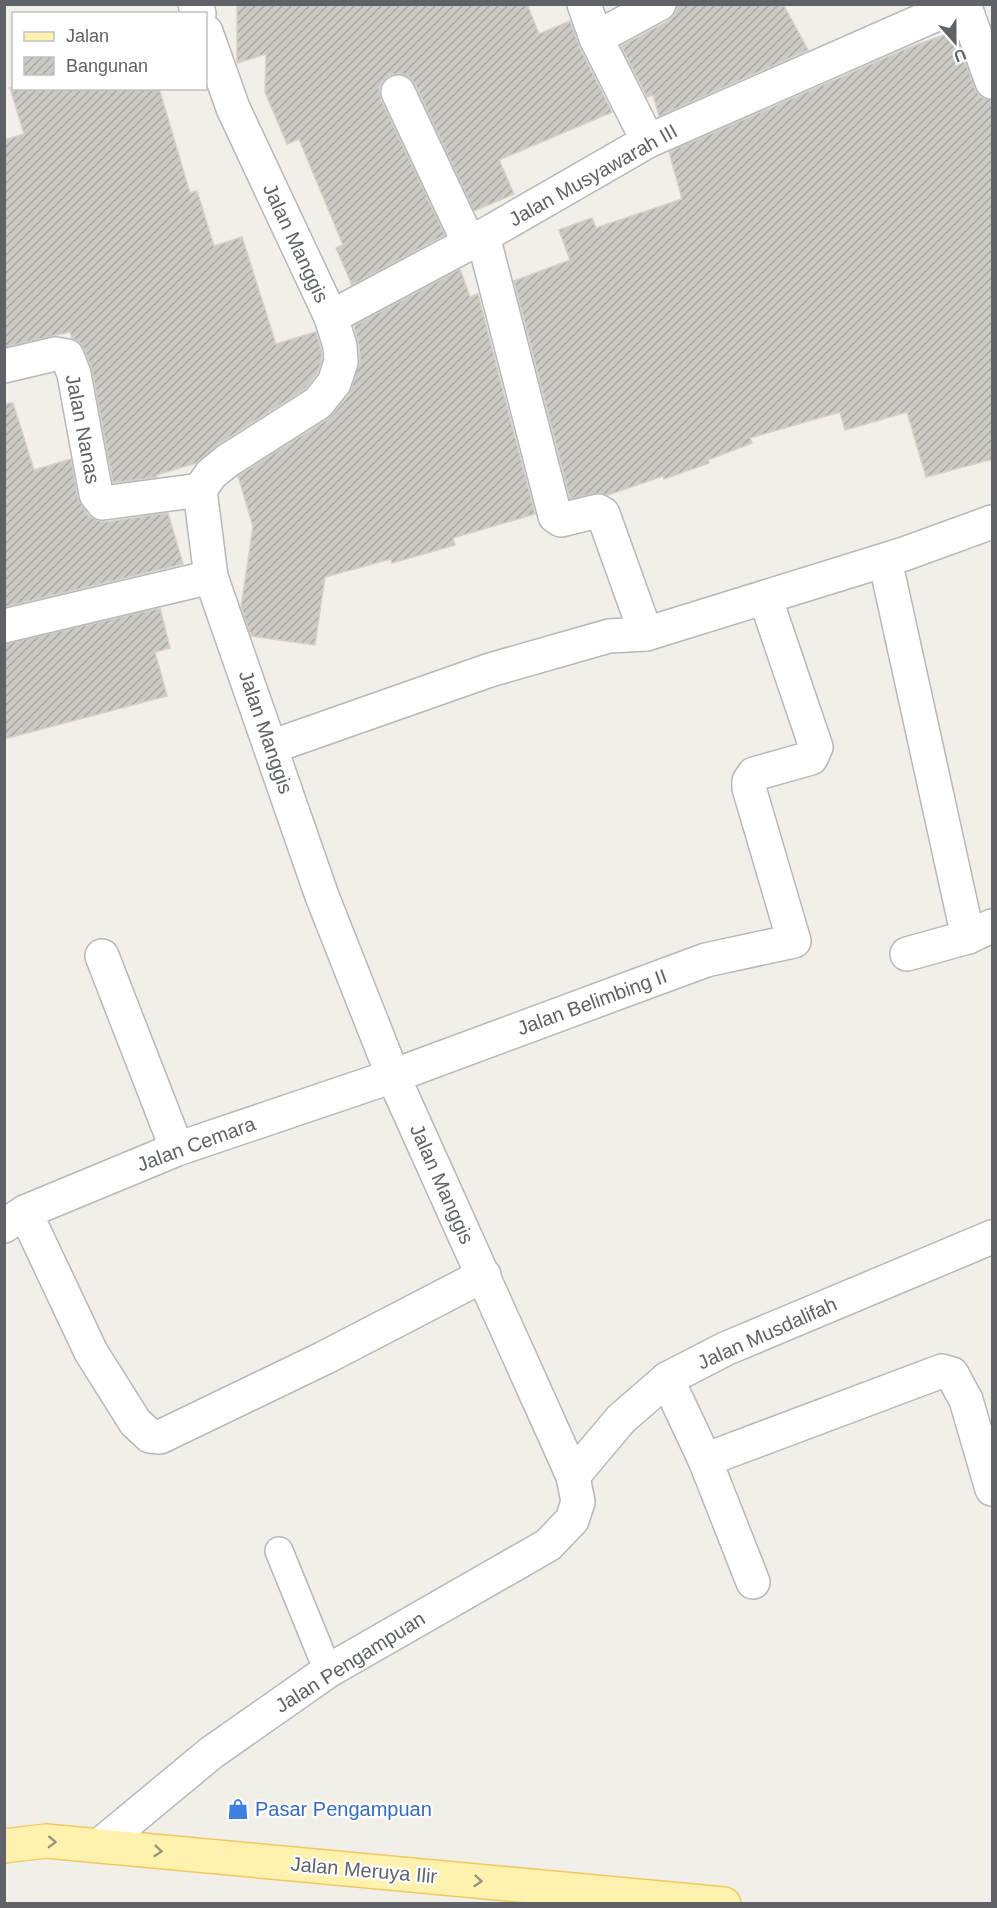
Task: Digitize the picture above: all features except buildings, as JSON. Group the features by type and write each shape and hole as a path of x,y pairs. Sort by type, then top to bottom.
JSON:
{"main road":[{"name":"Jalan Meruya Ilir","path":"4,1846 46,1841 100,1845 724,1904"}],"street":[{"path":"584,4 596,39 648,141"},
{"path":"596,39 659,4"},
{"path":"962,4 993,82"},
{"name":"Jalan Musyawarah III","path":"331,317 476,240 648,141 962,4"},
{"name":"Jalan Manggis","path":"207,35 233,108 331,317 340,346 340,362 334,383 318,403 227,461 211,474 200,490 211,577 322,896 393,1076 573,1476"},
{"path":"398,92 476,240 555,516 561,520 598,511 603,514 646,634"},
{"name":"Jalan Nanas","path":"4,366 55,354 67,356 74,374 96,494 103,503 200,490"},
{"path":"272,747 490,670 609,636 646,634 885,560 993,522"},
{"path":"885,560 980,931 907,954"},
{"path":"4,626 211,577"},
{"name":"Jalan Belimbing II","path":"393,1076 706,960 794,941 749,789 749,781 754,774 812,758 816,747 765,597"},
{"path":"102,956 177,1149"},
{"name":"Jalan Cemara","path":"15,1219 177,1149 393,1076"},
{"path":"15,1219 91,1352 135,1422 150,1436 160,1437 324,1358 484,1275"},
{"name":"Jalan Musdalifah","path":"573,1476 621,1419 668,1379 724,1348 993,1236"},
{"path":"705,1460 942,1371 952,1374 966,1400 993,1489"},
{"path":"668,1379 705,1460 753,1582"},
{"name":"Jalan Pengampuan","path":"100,1845 210,1753 328,1671 548,1545 572,1520 578,1502 573,1476"}],"lane":[{"path":"279,1551 328,1671"}],"place":[{"name":"Pasar Pengampuan","path":"238,1809"}]}
